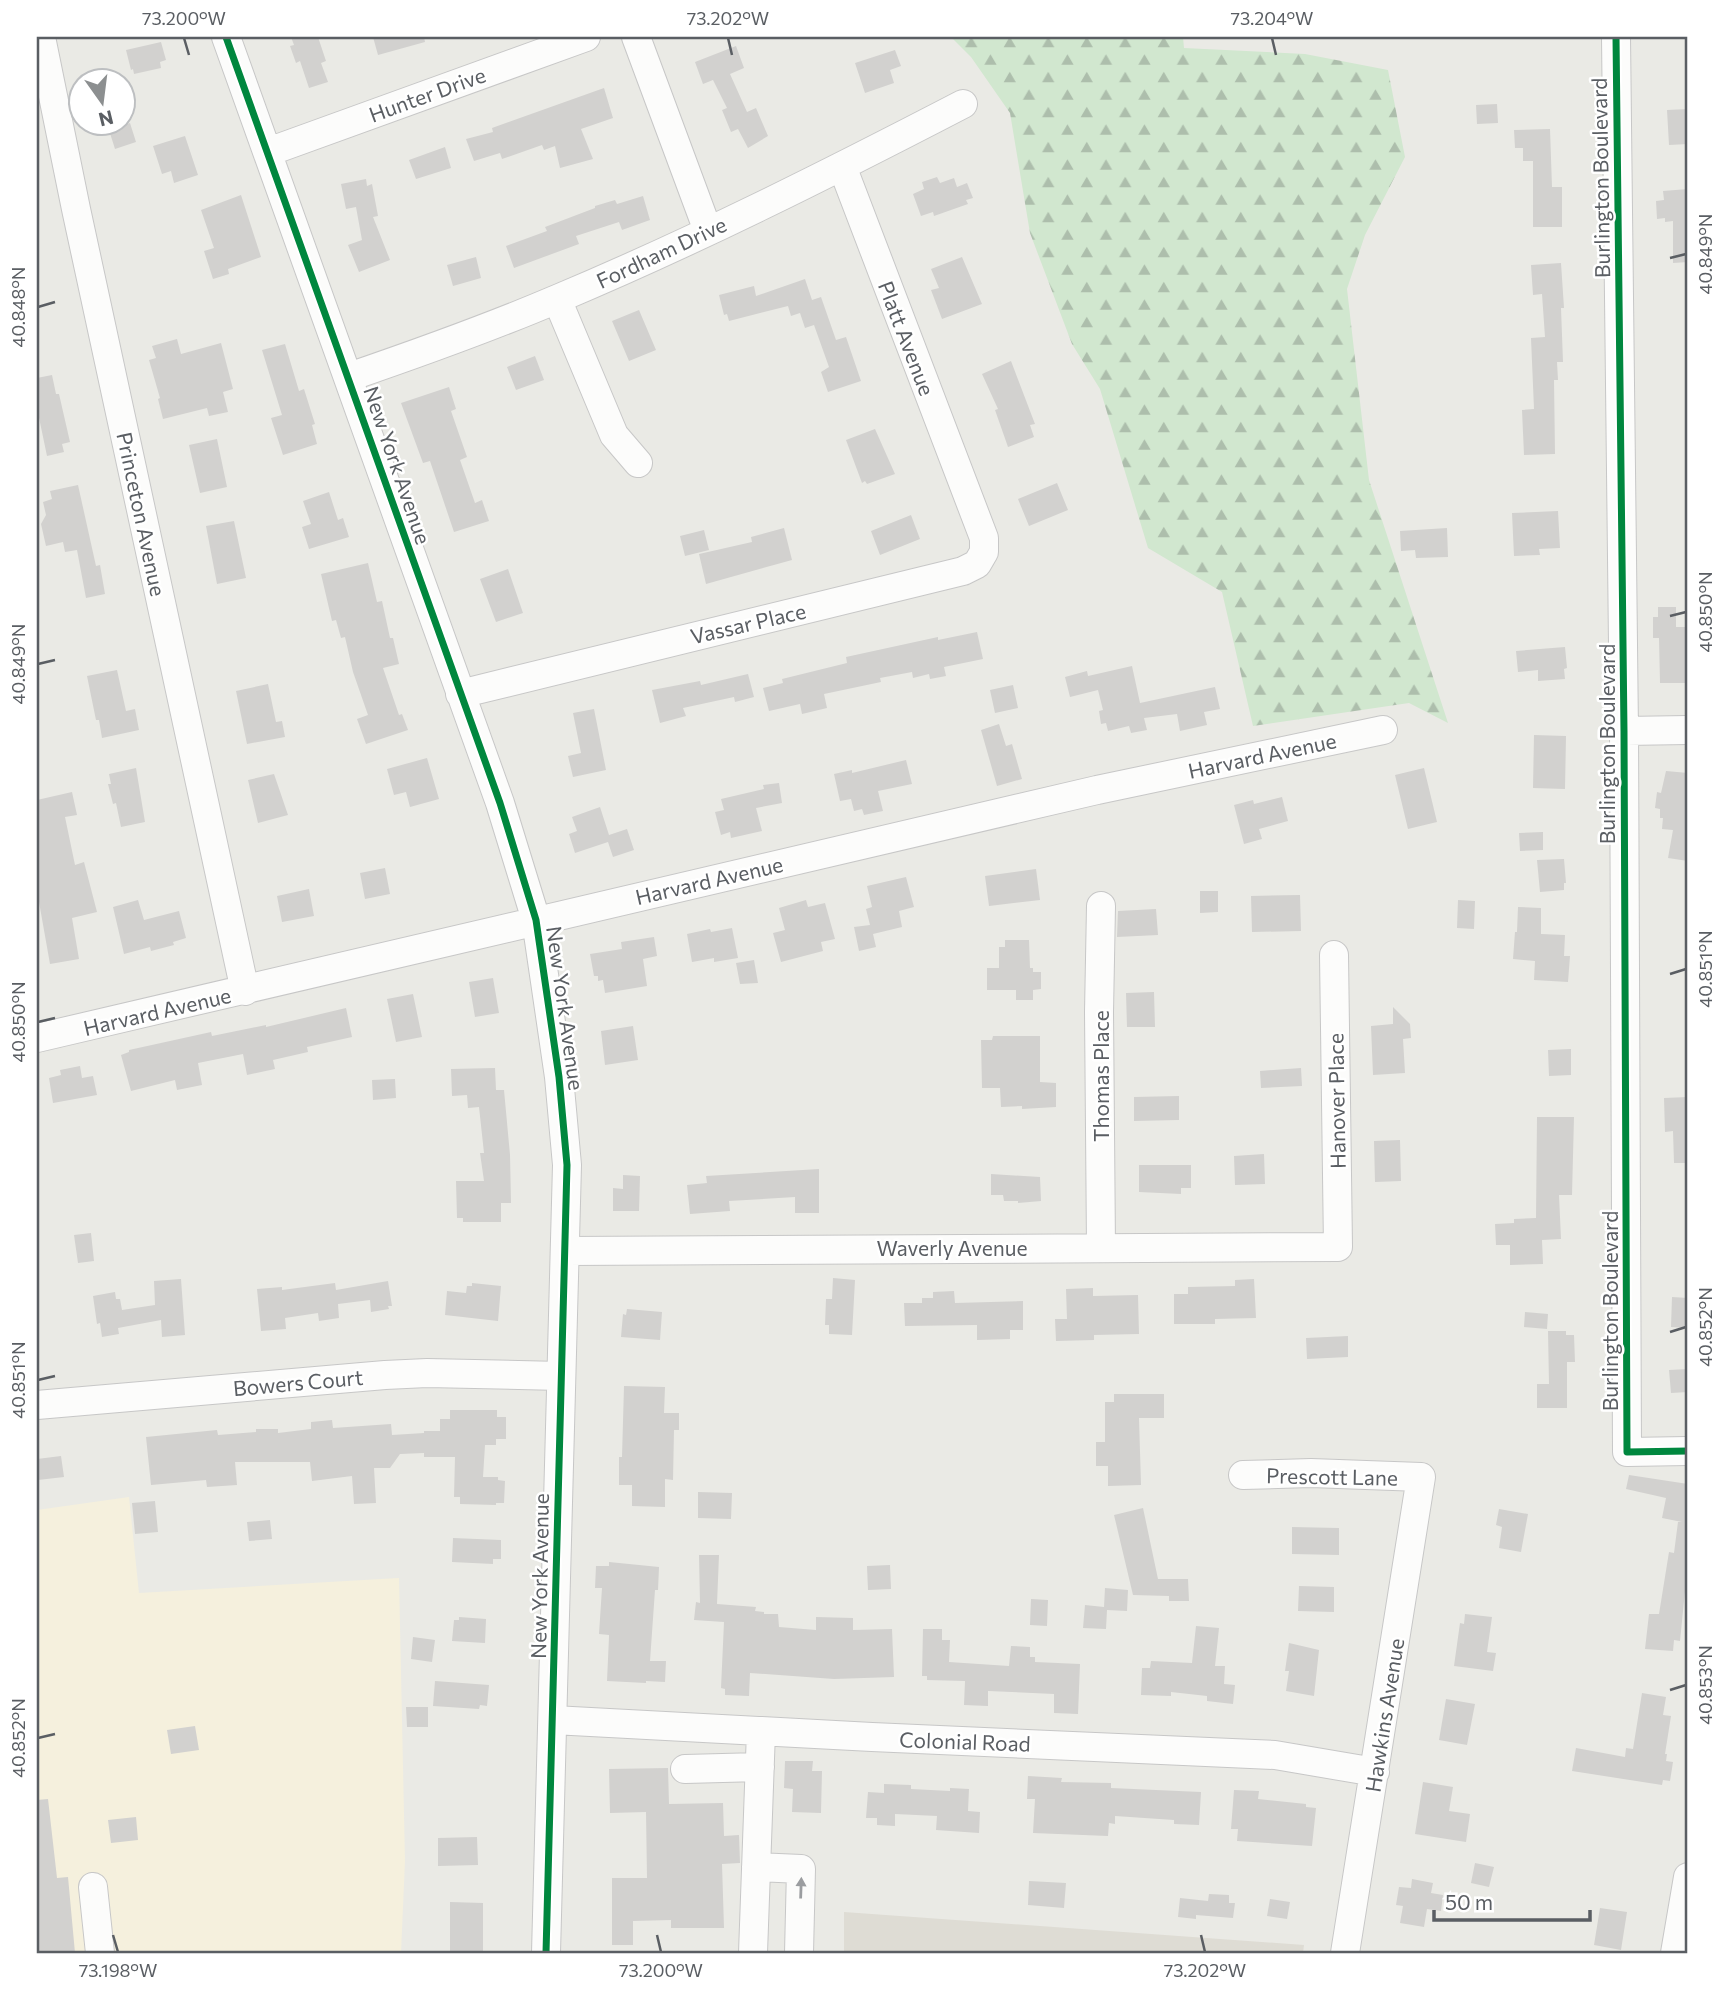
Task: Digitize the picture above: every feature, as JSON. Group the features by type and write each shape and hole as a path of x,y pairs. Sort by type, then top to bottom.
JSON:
{"street":[{"name":"Princeton Avenue","path":"41,37 245,991"},
{"name":"New York Avenue","path":"226,37 500,803 536,920 559,1077 567,1164 546,1953"},
{"name":"Hunter Drive","path":"268,152 586,37"},
{"path":"636,37 708,230"},
{"name":"Burlington Boulevard","path":"1616,37 1624,730 1627,1452 1688,1451"},
{"name":"Fordham Drive","path":"349,377 456,340 557,299 842,166 963,104"},
{"name":"Platt Avenue","path":"842,166 974,509"},
{"path":"557,299 614,435 638,463"},
{"name":"Vassar Place","path":"460,694 963,571 977,564 984,552 984,538 974,509"},
{"name":"Harvard Avenue","path":"37,1038 1097,790 1383,730"},
{"path":"1624,730 1688,730"},
{"name":"Thomas Place","path":"1101,906 1101,1247"},
{"name":"Hanover Place","path":"1334,955 1338,1247"},
{"name":"Waverly Avenue","path":"566,1251 1338,1247"},
{"name":"Bowers Court","path":"37,1405 417,1373 561,1376"},
{"name":"Prescott Lane","path":"1243,1475 1311,1473 1421,1477"},
{"name":"Hawkins Avenue","path":"1345,1953 1421,1477"},
{"name":"Colonial Road","path":"553,1720 1275,1755 1375,1772"},
{"path":"753,1953 761,1731"},
{"path":"685,1769 760,1767"},
{"path":"756,1867 802,1869 799,1953"},
{"path":"1675,1953 1688,1877"},
{"path":"93,1887 100,1953"}],"shaded area":[{"path":"129,1497 139,1593 399,1578 405,1861 401,1953 37,1953 37,1510"},
{"path":"844,1912 1304,1945 1303,1953 844,1953"}],"green space":[{"path":"951,37 1183,37 1184,48 1305,54 1388,70 1405,157 1365,235 1347,289 1369,480 1448,723 1409,703 1253,726 1222,592 1148,548 1100,389 1072,344 1030,233 1010,113 971,57"}],"building":[{"path":"291,37 318,37 326,61 321,63 328,82 309,88 300,61 296,63 290,46 294,45"},
{"path":"373,37 424,37 425,42 378,55"},
{"path":"161,42 166,60 160,62 161,68 136,74 136,66 130,66 126,50"},
{"path":"736,46 744,68 730,74 747,112 756,108 768,136 748,148 738,129 731,132 722,110 727,108 713,80 703,84 695,62"},
{"path":"895,50 901,66 890,70 894,83 865,93 855,63"},
{"path":"604,88 613,118 581,129 593,159 560,168 555,146 544,150 542,145 502,159 500,153 474,161 466,139 493,132 492,128"},
{"path":"1497,104 1498,123 1477,124 1476,105"},
{"path":"1688,109 1688,144 1669,145 1667,110"},
{"path":"1550,129 1552,187 1562,187 1562,227 1533,227 1533,161 1523,161 1523,148 1515,148 1514,130"},
{"path":"111,136 134,136 136,142 115,149"},
{"path":"185,136 198,175 174,183 171,171 162,174 153,146"},
{"path":"445,147 451,168 416,179 409,160"},
{"path":"937,177 940,183 954,178 957,187 967,183 973,198 966,200 968,204 934,216 933,212 921,216 913,194 924,189 922,182"},
{"path":"366,179 367,186 372,184 378,216 373,217 390,260 359,272 348,245 362,240 356,207 346,209 341,184"},
{"path":"1688,189 1688,262 1673,263 1673,221 1657,219 1656,201 1664,200 1663,191"},
{"path":"241,195 261,257 228,269 229,274 213,279 204,251 214,248 201,210"},
{"path":"643,196 650,220 622,230 619,222 576,236 579,244 514,268 506,246 547,231 545,227 595,206 615,200 617,204"},
{"path":"476,257 481,278 453,286 447,265"},
{"path":"962,257 982,304 942,319 931,290 939,288 931,269"},
{"path":"1561,263 1563,362 1557,362 1558,380 1554,380 1555,454 1524,455 1522,410 1534,409 1531,338 1545,337 1542,294 1533,295 1531,265"},
{"path":"805,279 812,300 821,297 836,340 846,337 861,381 828,392 821,372 829,367 814,325 805,328 800,313 791,316 788,306 729,321 727,314 724,315 719,295 754,286 756,296"},
{"path":"639,310 656,350 629,361 612,321"},
{"path":"177,339 181,354 221,343 233,389 223,392 228,412 209,416 207,408 163,419 149,360 156,358 152,346"},
{"path":"285,344 299,391 304,389 315,424 312,425 317,444 283,455 271,418 282,415 262,350"},
{"path":"535,356 544,380 516,390 507,367"},
{"path":"1011,361 1035,424 1030,425 1034,437 1008,447 995,410 998,409 982,374"},
{"path":"52,375 70,442 62,444 64,452 47,456 37,408 37,378"},
{"path":"449,387 456,409 451,411 467,457 460,460 475,503 482,500 489,521 454,532 430,461 423,463 401,403"},
{"path":"875,429 895,474 867,484 865,481 862,483 846,440"},
{"path":"217,439 227,487 200,493 189,445"},
{"path":"1057,483 1068,510 1029,526 1018,499"},
{"path":"78,485 96,566 100,565 105,594 86,598 77,550 65,552 63,542 46,546 41,524 46,515 43,502 52,499 50,491"},
{"path":"329,492 338,520 343,518 349,537 309,549 302,527 311,524 303,501"},
{"path":"1558,511 1560,548 1539,549 1540,555 1514,556 1512,513"},
{"path":"911,515 920,539 880,555 871,531"},
{"path":"234,521 246,578 217,584 206,526"},
{"path":"784,528 792,560 706,584 699,554 752,542 751,537"},
{"path":"1447,528 1448,557 1416,558 1415,550 1401,551 1400,531"},
{"path":"704,530 709,550 685,556 680,536"},
{"path":"368,563 377,602 382,601 399,664 383,668 399,715 402,714 408,730 366,744 357,719 368,715 353,672 345,637 341,638 336,620 332,621 321,574"},
{"path":"508,569 523,613 496,622 480,579"},
{"path":"1658,607 1676,607 1676,627 1685,627 1685,683 1660,683 1659,638 1653,638 1653,617 1658,617"},
{"path":"977,632 983,659 944,667 946,676 930,679 929,674 913,678 912,672 880,678 881,682 824,694 827,708 802,714 800,704 769,711 763,688 783,683 782,679 847,663 846,657 938,637 938,640"},
{"path":"1565,647 1565,679 1538,681 1538,670 1518,672 1516,651"},
{"path":"1132,666 1140,703 1215,687 1220,709 1204,712 1207,725 1180,731 1177,714 1144,718 1147,730 1131,733 1129,726 1108,731 1106,723 1101,724 1099,711 1103,710 1098,690 1070,697 1065,677 1087,671 1088,676"},
{"path":"117,670 126,711 135,709 139,730 102,738 87,676"},
{"path":"748,674 754,697 735,702 734,697 683,708 686,716 660,723 652,690 700,681 701,685"},
{"path":"268,684 276,722 282,721 285,737 247,744 236,691"},
{"path":"1013,685 1018,708 995,713 990,690"},
{"path":"594,709 606,770 573,777 568,756 581,753 573,713"},
{"path":"999,724 1006,746 1012,744 1022,779 997,786 981,730"},
{"path":"1534,735 1566,736 1565,789 1533,788"},
{"path":"427,758 439,799 410,807 406,792 394,795 387,769"},
{"path":"906,760 912,784 878,791 883,811 864,815 862,809 854,811 851,799 840,801 834,774 852,770 852,773"},
{"path":"136,768 145,822 121,827 116,803 113,804 108,784 111,784 109,774"},
{"path":"1424,768 1437,822 1408,829 1395,775"},
{"path":"1666,771 1688,773 1688,861 1668,858 1673,830 1662,829 1660,809 1655,808 1657,792 1661,793"},
{"path":"274,774 288,815 258,823 248,780"},
{"path":"779,783 782,803 756,808 762,831 731,838 730,832 721,835 715,812 724,810 721,799 764,789 763,785"},
{"path":"72,792 77,815 65,817 75,865 84,862 97,912 72,918 79,959 50,964 39,902 37,903 37,800"},
{"path":"1282,797 1288,821 1259,829 1262,839 1244,844 1234,805 1253,800 1254,804"},
{"path":"600,807 609,835 627,829 634,850 613,857 608,842 575,853 569,834 577,831 572,817"},
{"path":"1543,832 1543,850 1520,851 1519,833"},
{"path":"1564,859 1564,890 1540,892 1537,860"},
{"path":"385,868 390,894 365,899 360,873"},
{"path":"1036,869 1040,900 989,906 985,876"},
{"path":"906,877 914,907 899,911 902,927 873,934 876,947 859,951 854,927 870,925 866,909 872,907 867,886"},
{"path":"309,889 314,916 282,922 277,896"},
{"path":"1200,891 1218,891 1218,912 1200,913"},
{"path":"1300,895 1301,931 1252,932 1251,896"},
{"path":"138,900 144,920 179,911 186,938 173,942 174,945 151,951 150,947 124,954 113,907"},
{"path":"806,900 808,907 825,903 835,939 821,942 823,951 781,962 773,933 785,930 779,908"},
{"path":"1458,900 1475,901 1474,929 1457,928"},
{"path":"1518,907 1541,908 1541,934 1565,935 1564,956 1570,956 1568,982 1534,980 1535,961 1513,959"},
{"path":"1156,909 1158,935 1117,937 1118,911"},
{"path":"732,928 738,958 692,962 687,934"},
{"path":"654,937 657,956 643,959 647,986 605,993 603,980 598,981 598,976 594,976 590,954 622,949 621,942"},
{"path":"1005,940 1029,940 1030,968 1033,968 1033,972 1041,972 1041,989 1033,990 1033,1000 1016,1000 1016,990 987,990 987,968 999,968 999,947 1005,947"},
{"path":"754,960 758,983 740,984 736,963"},
{"path":"493,978 499,1013 475,1017 469,982"},
{"path":"1154,992 1155,1027 1127,1027 1126,993"},
{"path":"413,994 422,1037 396,1042 387,999"},
{"path":"1393,1007 1410,1024 1411,1038 1403,1039 1405,1073 1373,1075 1371,1026 1393,1024"},
{"path":"346,1008 352,1037 307,1047 308,1052 273,1060 275,1069 247,1075 243,1054 198,1063 202,1085 177,1090 175,1080 131,1091 121,1055 129,1050 211,1032 212,1036 266,1027"},
{"path":"633,1026 638,1060 605,1065 601,1031"},
{"path":"993,1036 1040,1036 1040,1082 1056,1083 1056,1107 1001,1107 1000,1088 982,1088 981,1040 992,1040"},
{"path":"1571,1049 1571,1075 1549,1076 1548,1050"},
{"path":"80,1066 82,1078 93,1076 97,1095 53,1103 49,1078 61,1075 60,1070"},
{"path":"495,1068 496,1090 504,1090 511,1203 501,1203 501,1222 463,1222 463,1218 457,1218 456,1181 484,1181 480,1153 484,1153 479,1107 468,1108 467,1095 452,1096 451,1069"},
{"path":"1301,1068 1302,1086 1261,1088 1260,1071"},
{"path":"395,1079 396,1098 373,1100 372,1080"},
{"path":"1179,1096 1179,1120 1134,1121 1134,1097"},
{"path":"1688,1097 1688,1163 1674,1163 1673,1131 1665,1132 1664,1098"},
{"path":"1537,1117 1574,1117 1572,1195 1559,1195 1561,1239 1542,1240 1543,1264 1510,1265 1510,1245 1496,1245 1495,1224 1514,1223 1514,1219 1536,1218"},
{"path":"1400,1140 1401,1181 1375,1182 1374,1141"},
{"path":"1264,1154 1265,1184 1235,1185 1234,1156"},
{"path":"1139,1165 1191,1165 1191,1188 1181,1188 1181,1194 1139,1192"},
{"path":"819,1169 819,1213 795,1213 795,1197 729,1201 730,1211 690,1214 687,1185 707,1183 706,1176"},
{"path":"991,1174 1040,1177 1041,1201 1018,1203 1004,1201 1003,1195 991,1195"},
{"path":"623,1175 640,1176 639,1211 613,1211 613,1188 623,1189"},
{"path":"91,1233 94,1261 78,1263 74,1235"},
{"path":"833,1278 855,1280 852,1335 829,1334 829,1325 825,1325 826,1299 832,1299"},
{"path":"181,1279 185,1335 162,1337 161,1320 118,1328 119,1334 102,1337 93,1296 115,1292 116,1299 120,1299 122,1310 155,1305 154,1281"},
{"path":"1254,1279 1256,1318 1215,1319 1215,1324 1174,1324 1174,1294 1188,1294 1188,1287 1235,1286 1235,1280"},
{"path":"388,1281 392,1306 388,1306 389,1309 371,1312 370,1300 338,1304 339,1318 319,1321 318,1313 285,1318 286,1329 261,1331 257,1289 282,1287 282,1290 335,1283 336,1290"},
{"path":"472,1283 501,1286 498,1321 445,1315 447,1291 466,1293 467,1286 472,1286"},
{"path":"1093,1288 1093,1296 1138,1295 1139,1334 1094,1335 1094,1340 1056,1341 1055,1319 1067,1319 1066,1289"},
{"path":"954,1291 955,1303 1023,1301 1023,1330 1010,1330 1010,1339 977,1340 977,1325 905,1326 904,1303 922,1303 922,1298 933,1298 933,1292"},
{"path":"1672,1297 1688,1298 1688,1328 1671,1327"},
{"path":"627,1309 662,1312 660,1340 621,1337 623,1314 626,1315"},
{"path":"1525,1312 1548,1314 1547,1329 1524,1327"},
{"path":"1548,1331 1566,1331 1566,1335 1574,1335 1575,1362 1567,1362 1567,1408 1537,1408 1537,1384 1549,1384"},
{"path":"1348,1336 1348,1357 1307,1359 1306,1338"},
{"path":"1688,1369 1688,1392 1671,1393 1669,1370"},
{"path":"624,1386 665,1387 664,1413 679,1413 679,1430 674,1430 673,1480 665,1479 665,1507 632,1506 632,1485 619,1485"},
{"path":"1114,1394 1164,1394 1164,1418 1139,1418 1141,1485 1108,1486 1108,1466 1096,1466 1096,1442 1105,1442 1105,1402 1114,1402"},
{"path":"450,1410 497,1410 497,1417 506,1417 506,1439 496,1439 496,1445 485,1445 483,1477 498,1477 498,1480 505,1481 504,1503 460,1504 460,1497 454,1497 455,1457 424,1457 424,1453 400,1454 390,1468 374,1468 376,1503 354,1504 352,1476 312,1481 310,1462 235,1462 237,1485 207,1487 206,1480 151,1485 146,1437 217,1430 218,1435 256,1432 256,1429 278,1429 278,1433 311,1429 311,1422 332,1420 333,1428 391,1424 392,1435 424,1433 440,1431 440,1419 450,1419"},
{"path":"61,1456 64,1477 38,1480 37,1459"},
{"path":"1629,1475 1688,1484 1688,1591 1685,1591 1680,1641 1674,1640 1673,1651 1645,1649 1649,1614 1659,1614 1669,1552 1674,1553 1678,1522 1682,1522 1662,1518 1666,1498 1626,1489"},
{"path":"698,1492 732,1493 731,1519 698,1518"},
{"path":"155,1501 158,1532 135,1534 132,1503"},
{"path":"1143,1508 1158,1579 1188,1579 1189,1601 1169,1601 1169,1596 1133,1595 1114,1515"},
{"path":"1499,1509 1528,1514 1521,1552 1499,1548 1502,1527 1496,1525"},
{"path":"270,1520 272,1539 249,1541 247,1522"},
{"path":"1292,1527 1339,1528 1339,1555 1292,1554"},
{"path":"453,1538 501,1540 501,1559 493,1559 493,1564 452,1562"},
{"path":"699,1555 719,1555 717,1604 756,1607 755,1611 764,1614 778,1614 779,1627 816,1630 816,1617 853,1618 853,1630 892,1629 894,1677 834,1679 750,1673 749,1696 725,1695 725,1689 721,1688 724,1622 694,1620 696,1602 700,1603"},
{"path":"609,1562 659,1567 650,1661 666,1661 665,1682 607,1681 609,1635 599,1634 602,1588 595,1588 596,1566 609,1566"},
{"path":"890,1565 891,1589 868,1590 867,1566"},
{"path":"1299,1586 1334,1587 1334,1612 1298,1611"},
{"path":"1105,1588 1128,1590 1127,1611 1107,1610 1106,1629 1083,1628 1085,1605 1104,1607"},
{"path":"1031,1599 1048,1600 1047,1626 1030,1625"},
{"path":"1465,1614 1492,1617 1487,1652 1496,1653 1493,1671 1454,1666 1460,1623 1464,1624"},
{"path":"459,1617 486,1619 485,1643 452,1641 454,1620 459,1620"},
{"path":"1196,1626 1219,1628 1215,1666 1225,1666 1224,1684 1235,1685 1233,1704 1207,1701 1207,1696 1171,1692 1171,1696 1141,1695 1142,1668 1150,1668 1151,1661 1192,1663"},
{"path":"923,1629 942,1629 942,1640 950,1640 949,1662 1009,1666 1011,1646 1030,1647 1030,1657 1035,1657 1035,1662 1080,1664 1078,1714 1054,1713 1054,1694 988,1691 988,1706 964,1705 965,1681 927,1680 927,1676 922,1676"},
{"path":"413,1637 435,1640 432,1662 411,1659"},
{"path":"1289,1643 1319,1650 1314,1696 1286,1691 1289,1671 1285,1671"},
{"path":"435,1681 489,1685 487,1706 480,1705 479,1709 433,1706"},
{"path":"1642,1693 1666,1697 1663,1715 1671,1716 1665,1754 1666,1761 1673,1762 1670,1781 1663,1780 1662,1785 1572,1771 1576,1748 1625,1757 1626,1748 1633,1749"},
{"path":"1446,1699 1475,1704 1467,1745 1439,1740"},
{"path":"406,1707 428,1707 428,1727 407,1727"},
{"path":"195,1726 199,1750 171,1754 167,1730"},
{"path":"785,1761 813,1761 812,1771 822,1771 821,1813 792,1812 793,1789 784,1788"},
{"path":"668,1768 669,1804 723,1803 724,1836 739,1835 740,1863 722,1864 724,1928 671,1928 671,1920 633,1921 633,1945 612,1945 612,1878 647,1878 646,1812 610,1813 609,1769"},
{"path":"1028,1776 1062,1778 1061,1782 1111,1783 1111,1788 1201,1792 1199,1825 1174,1824 1174,1820 1115,1816 1115,1824 1109,1823 1108,1836 1033,1833 1035,1799 1027,1799"},
{"path":"1423,1782 1453,1787 1449,1811 1470,1814 1466,1842 1415,1834"},
{"path":"884,1784 911,1785 911,1789 969,1789 968,1811 980,1812 979,1833 936,1830 937,1816 895,1814 895,1826 877,1825 877,1818 866,1818 868,1792 884,1793"},
{"path":"1234,1790 1259,1791 1258,1799 1306,1804 1306,1807 1316,1808 1312,1846 1237,1841 1238,1829 1231,1829"},
{"path":"48,1799 57,1878 68,1877 75,1953 37,1953 37,1800"},
{"path":"136,1817 138,1840 111,1843 108,1820"},
{"path":"477,1837 478,1865 438,1866 438,1838"},
{"path":"1475,1863 1494,1867 1489,1887 1471,1883"},
{"path":"1412,1879 1433,1883 1431,1893 1443,1895 1441,1911 1427,1909 1424,1927 1400,1923 1403,1906 1396,1905 1399,1887 1411,1888"},
{"path":"1029,1881 1066,1883 1064,1908 1028,1905"},
{"path":"1209,1894 1229,1895 1229,1903 1235,1903 1233,1918 1196,1915 1196,1919 1178,1917 1180,1898 1208,1901"},
{"path":"1270,1899 1290,1902 1287,1919 1267,1916"},
{"path":"450,1902 483,1903 483,1952 450,1952"},
{"path":"1600,1908 1627,1912 1621,1950 1594,1945"}],"cycle path":[{"path":"226,37 500,803 536,920 559,1077 567,1165 546,1953"},
{"path":"1616,37 1624,731 1627,1452 1688,1451"}]}
